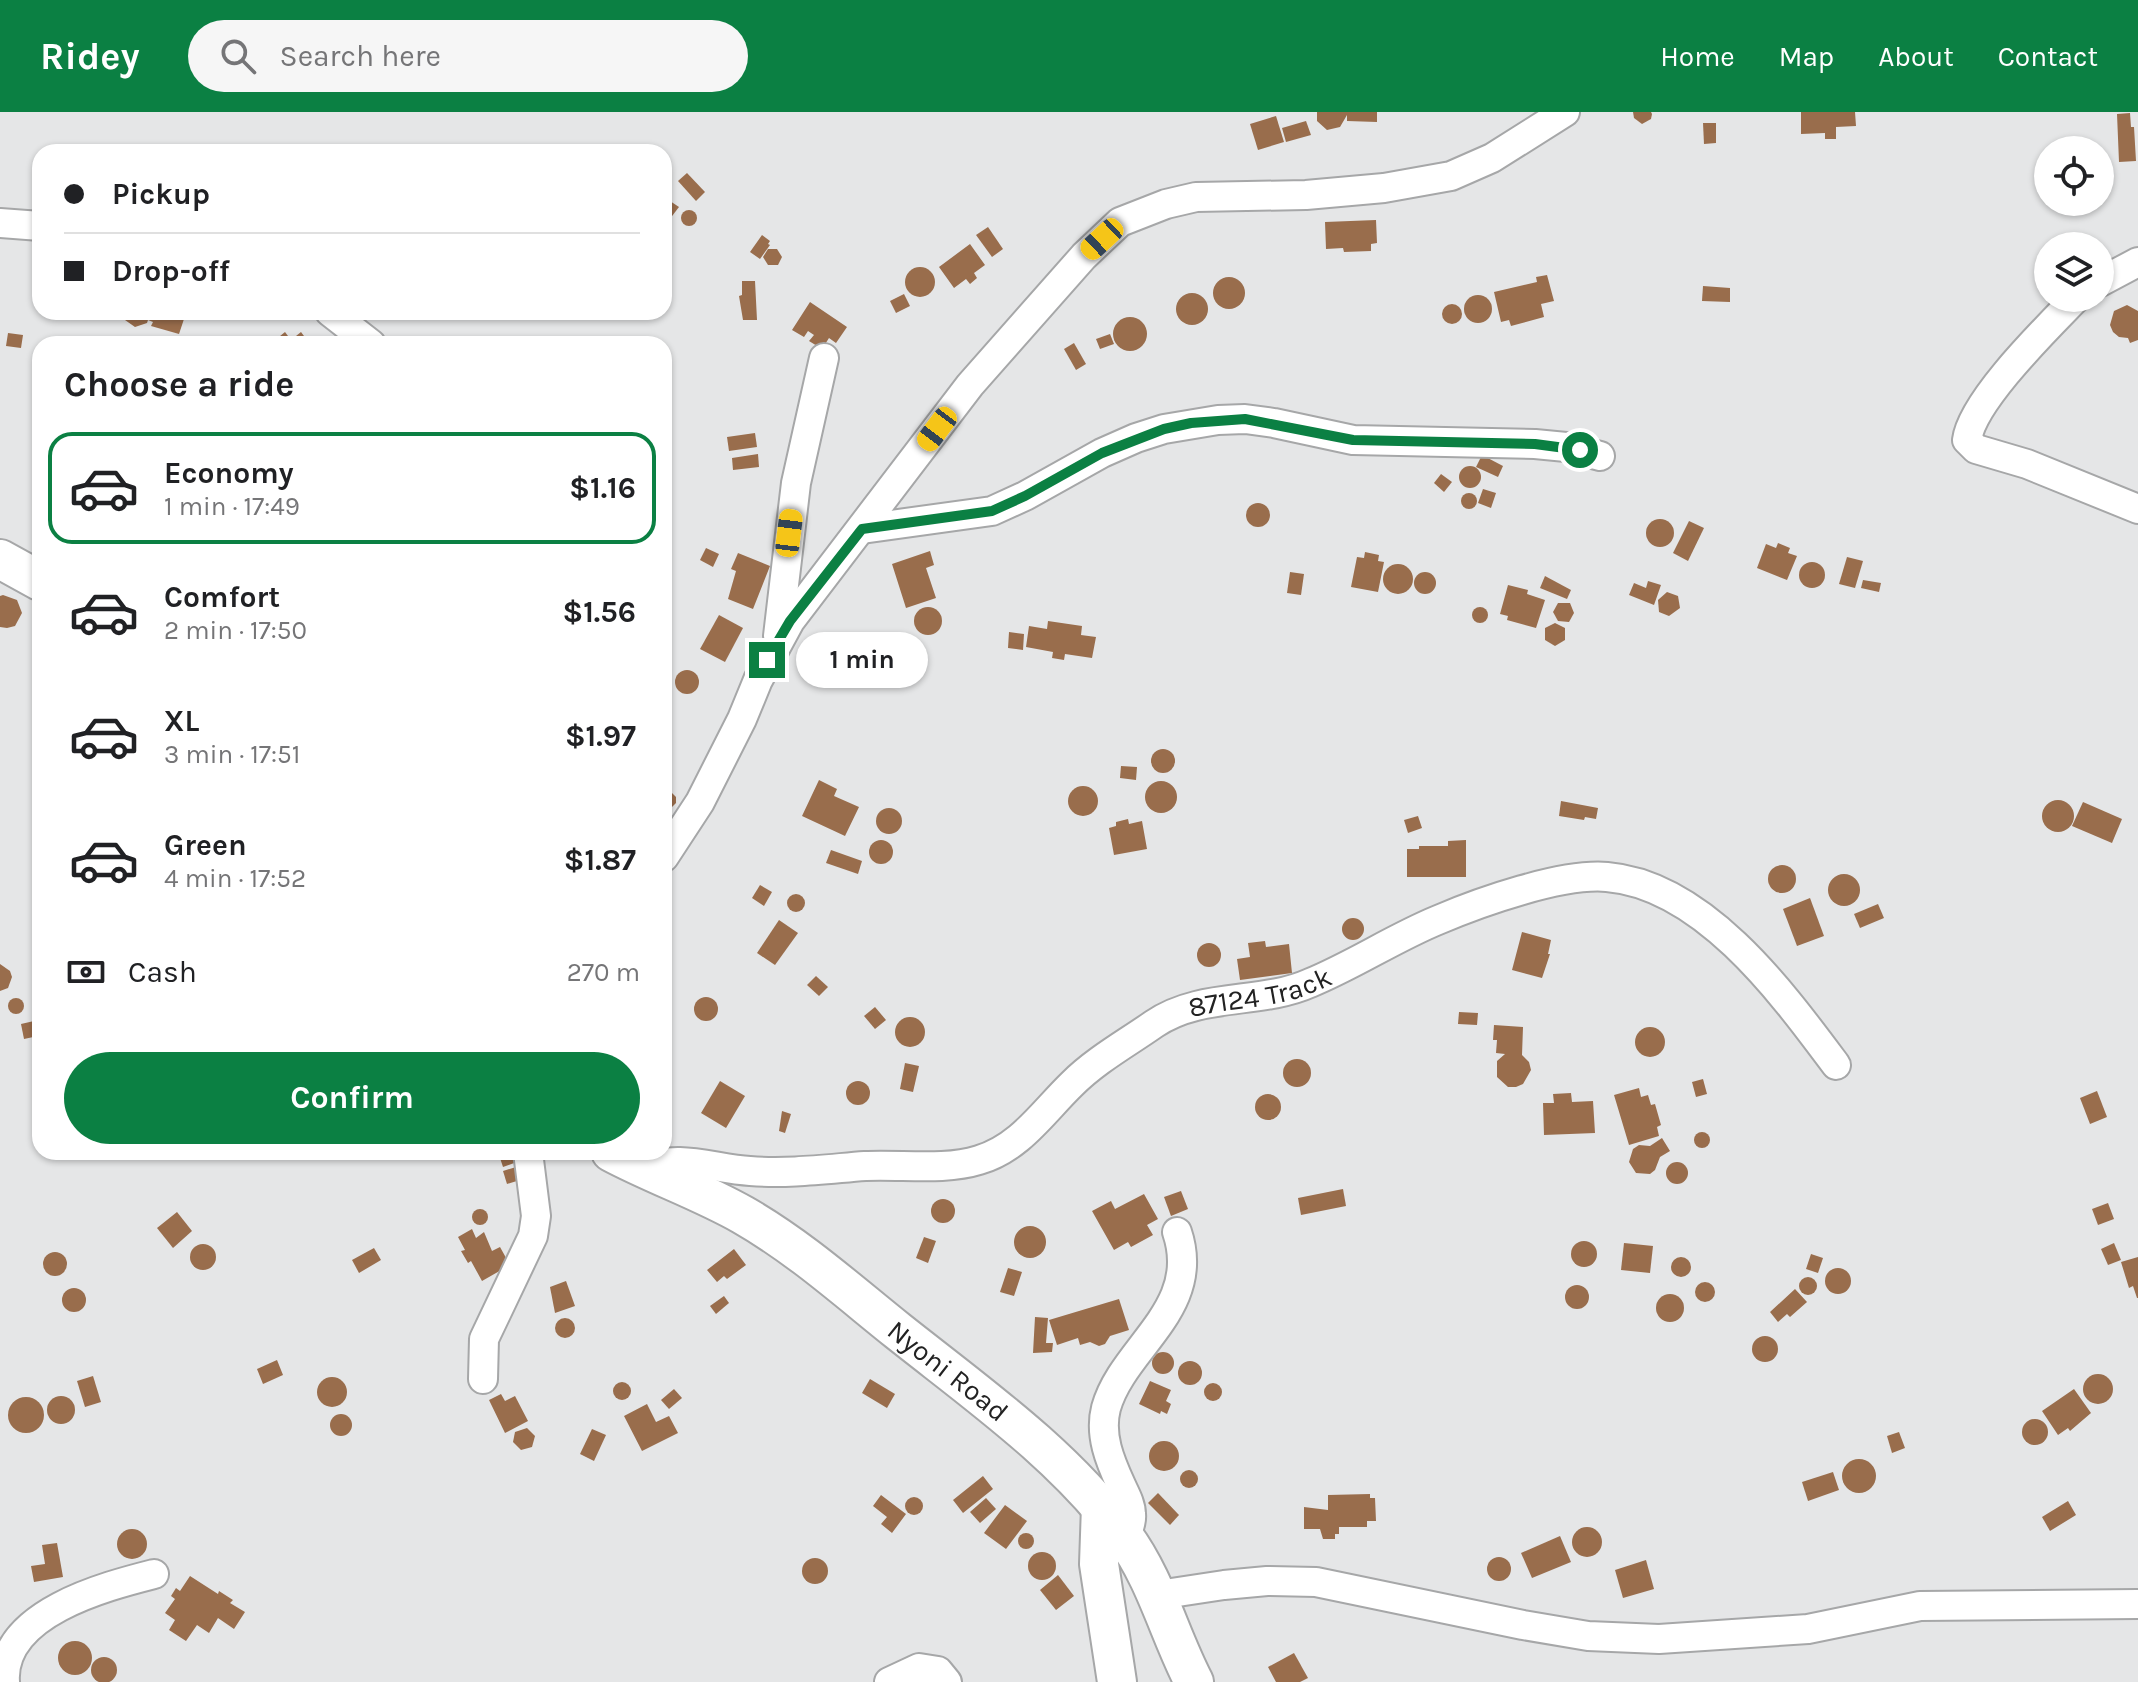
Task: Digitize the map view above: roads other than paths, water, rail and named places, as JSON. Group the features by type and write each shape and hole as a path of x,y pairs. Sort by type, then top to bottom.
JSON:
{"street":[{"path":"672,845 700,802 777,640 970,385 1084,256 1120,222 1166,204 1196,197 1306,195 1368,190 1451,176 1492,158 1565,112"},
{"path":"0,223 32,225"},
{"path":"2114,275 2138,262"},
{"path":"2063,312 1995,386 1969,426 1967,440 1976,449 2027,464 2138,509"},
{"path":"340,320 361,336"},
{"path":"777,640 794,492 824,358"},
{"path":"862,529 992,511 1136,438 1177,426 1218,420 1245,419 1274,423 1353,440 1535,444 1566,447 1600,456"},
{"path":"0,559 32,577"},
{"name":"87124 Track","path":"628,1161 678,1160 725,1169 781,1172 978,1161 1020,1138 1072,1083 1097,1062 1177,1012 1196,1005 1307,985 1439,919 1565,880 1605,877 1639,882 1678,901 1719,930 1752,960 1794,1008 1836,1065"},
{"path":"483,1379 484,1339 533,1236 536,1216 529,1160"},
{"name":"Nyoni Road","path":"628,1161 741,1213 779,1236 984,1399 1061,1465 1101,1506 1125,1537 1158,1595 1194,1682"},
{"path":"1125,1537 1132,1514 1106,1452 1105,1411 1122,1375 1163,1320 1182,1258 1177,1232"},
{"path":"1101,1506 1099,1564 1117,1682"},
{"path":"5,1682 3,1672 7,1654 18,1634 35,1619 98,1588 154,1574"},
{"path":"1158,1595 1238,1583 1316,1582 1588,1636 1659,1639 1808,1629 1920,1606 2138,1604"},
{"path":"889,1682 919,1668 938,1671 947,1682"}]}
